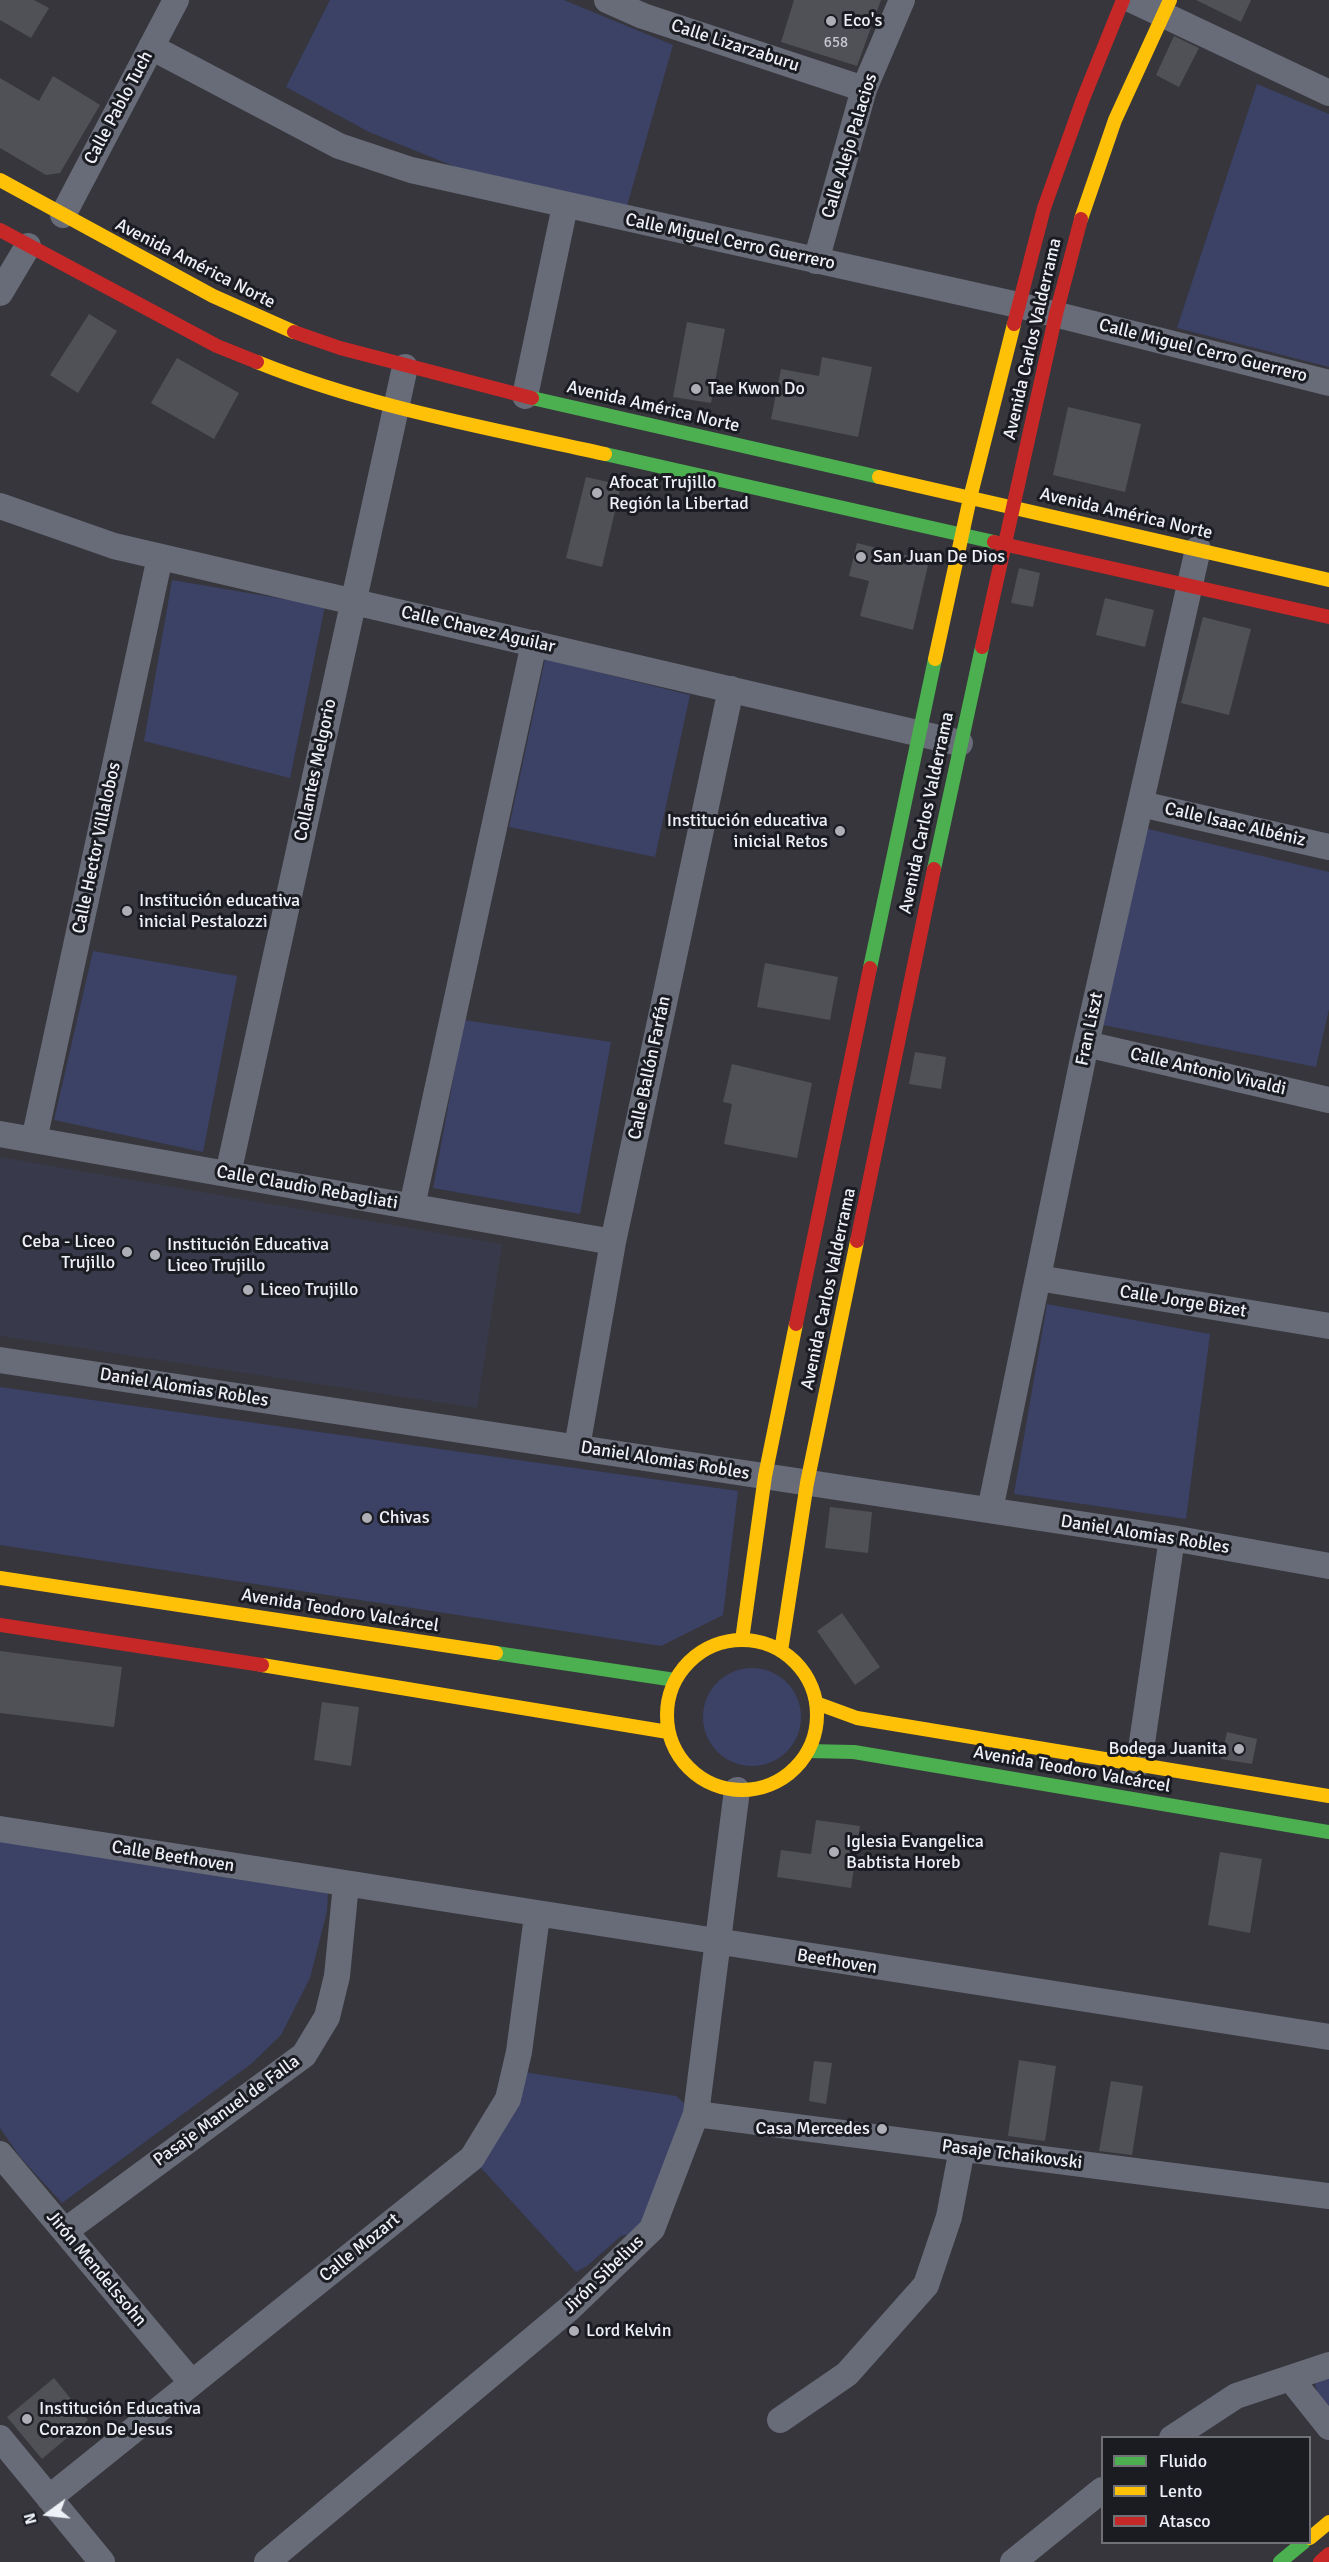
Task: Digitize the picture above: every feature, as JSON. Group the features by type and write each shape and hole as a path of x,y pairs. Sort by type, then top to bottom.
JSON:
{"main road":[{"name":"Avenida Carlos Valderrama","path":"742,1640 765,1476 918,734 970,498 1044,208 1083,99 1123,0"},
{"name":"Avenida Carlos Valderrama","path":"781,1651 807,1483 960,743 1056,314 1081,218 1112,131 1167,6"},
{"name":"Avenida América Norte","path":"0,180 270,324 340,348 405,367 525,396 1329,580"},
{"path":"0,230 217,346 299,379 396,407 1005,542 1329,618"},
{"name":"Avenida Teodoro Valcárcel","path":"0,1578 404,1645 675,1680"},
{"path":"0,1626 401,1680 668,1732"},
{"path":"742,1640 762,1643 781,1651 797,1665 809,1682 816,1703 816,1728 808,1751 795,1768 778,1781 758,1789 737,1790 713,1785 692,1772 677,1752 668,1732 668,1707 675,1680 688,1663 704,1651 722,1643 742,1640"},
{"name":"Avenida Teodoro Valcárcel","path":"816,1703 857,1718 1329,1796"},
{"name":"Avenida Teodoro Valcárcel","path":"808,1751 854,1752 1329,1832"},
{"path":"1311,2537 1329,2522"},
{"path":"1280,2562 1302,2544"},
{"path":"1320,2562 1329,2554"}],"street":[{"name":"Calle Pablo Tuch","path":"63,215 176,0"},
{"name":"Calle Lizarzaburu","path":"607,0 643,16 864,88"},
{"name":"Calle Alejo Palacios","path":"816,261 864,88 902,0"},
{"path":"1132,0 1167,6 1329,93"},
{"name":"Calle Miguel Cerro Guerrero","path":"151,47 339,146 411,170 1018,305 1329,383"},
{"path":"525,396 565,206"},
{"path":"0,293 28,246"},
{"name":"Collantes Melgorio","path":"228,1174 405,367"},
{"name":"Calle Chavez Aguilar","path":"0,506 114,546 354,600 960,743"},
{"name":"Fran Liszt","path":"990,1510 1086,1044 1198,549"},
{"name":"Calle Hector Villalobos","path":"34,1140 160,557"},
{"path":"412,1206 534,643"},
{"name":"Calle Ballón Farfán","path":"577,1447 614,1242 731,689"},
{"name":"Calle Isaac Albéniz","path":"1141,804 1329,847"},
{"name":"Calle Antonio Vivaldi","path":"1086,1044 1329,1100"},
{"name":"Calle Claudio Rebagliati","path":"0,1134 614,1242"},
{"name":"Calle Jorge Bizet","path":"1038,1278 1329,1326"},
{"name":"Daniel Alomias Robles","path":"0,1360 1172,1538 1329,1566"},
{"path":"1139,1763 1172,1538"},
{"name":"Jirón Sibelius","path":"267,2562 570,2308 652,2229 696,2114 737,1790"},
{"name":"Calle Beethoven","path":"0,1830 346,1884"},
{"name":"Beethoven","path":"346,1884 537,1916 1329,2037"},
{"name":"Pasaje Manuel de Falla","path":"64,2231 304,2055 327,2018 337,1976 346,1884"},
{"name":"Calle Mozart","path":"49,2499 472,2158 508,2099 519,2052 537,1916"},
{"name":"Pasaje Tchaikovski","path":"696,2114 1329,2196"},
{"path":"780,2420 847,2374 926,2284 949,2217 962,2149"},
{"name":"Jirón Mendelssohn","path":"0,2154 192,2383"},
{"path":"1176,2436 1236,2396 1329,2365"},
{"path":"1290,2378 1329,2427"},
{"path":"0,2438 102,2562"},
{"path":"1013,2562 1101,2491"}],"shaded area":[{"path":"330,0 564,0 673,45 627,206 463,170 369,132 286,87"},
{"path":"1257,84 1329,114 1329,367 1177,328"},
{"path":"172,580 325,606 290,778 144,741"},
{"path":"545,659 690,695 655,857 509,827"},
{"path":"1140,827 1329,872 1329,1009 1316,1067 1098,1024"},
{"path":"93,951 237,976 203,1152 54,1120"},
{"path":"464,1020 611,1042 580,1214 433,1188"},
{"name":"Liceo Trujillo","path":"0,1157 502,1244 477,1408 0,1336"},
{"path":"1047,1304 1210,1334 1186,1519 1014,1494"},
{"name":"Chivas","path":"0,1387 738,1491 723,1615 661,1646 0,1545"},
{"path":"752,1668 771,1671 787,1682 798,1698 801,1717 798,1736 787,1752 771,1763 752,1766 733,1763 717,1752 706,1736 703,1717 706,1698 717,1682 733,1671"},
{"path":"0,1839 328,1892 327,1911 310,1978 281,2035 251,2064 62,2203 20,2157 0,2128"},
{"path":"518,2071 676,2096 696,2114 652,2229 621,2236 587,2266 576,2272 472,2158"},
{"path":"1329,2373 1329,2406 1318,2394 1315,2385 1321,2374"}],"building":[{"path":"0,0 34,0 49,8 31,38 0,20"},
{"name":"Eco's","path":"794,0 881,0 857,66 781,42"},
{"path":"1196,0 1251,0 1241,22"},
{"path":"1174,36 1199,48 1179,87 1156,75"},
{"path":"53,76 100,105 60,173 46,175 0,148 0,78 39,101"},
{"path":"89,314 117,331 78,393 50,375"},
{"path":"687,322 725,329 711,403 673,397"},
{"path":"822,357 872,367 858,437 771,419 781,369 819,376"},
{"path":"177,358 239,393 214,439 151,403"},
{"path":"1068,407 1141,424 1125,492 1053,475"},
{"path":"586,477 621,485 602,567 566,558"},
{"path":"857,543 929,561 913,630 860,616 869,581 849,576"},
{"path":"1019,568 1040,573 1033,607 1011,603"},
{"path":"1105,598 1154,610 1145,647 1096,635"},
{"path":"1203,617 1251,629 1229,715 1181,703"},
{"path":"765,963 838,977 830,1020 757,1007"},
{"path":"915,1052 946,1057 941,1089 909,1084"},
{"path":"732,1064 812,1083 797,1158 724,1144 732,1104 723,1102"},
{"path":"830,1507 872,1512 868,1553 825,1548"},
{"path":"842,1613 880,1667 855,1685 817,1631"},
{"path":"0,1651 122,1667 114,1727 0,1713"},
{"path":"322,1702 359,1707 351,1766 314,1760"},
{"name":"Bodega Juanita","path":"1227,1732 1257,1739 1252,1764 1221,1759"},
{"name":"Iglesia Evangelica Babtista Horeb","path":"816,1820 860,1826 851,1888 777,1877 781,1850 811,1854"},
{"path":"1220,1852 1262,1859 1250,1933 1208,1925"},
{"path":"1019,2060 1056,2066 1045,2141 1008,2136"},
{"path":"814,2061 832,2063 826,2104 809,2101"},
{"path":"1111,2081 1143,2086 1132,2155 1099,2151"},
{"name":"Institución Educativa Corazon De Jesus","path":"54,2378 88,2420 42,2459 7,2417"}],"traffic: fast":[{"path":"532,398 879,477"},
{"path":"605,454 994,542"},
{"path":"934,869 982,647"},
{"path":"870,968 935,659"},
{"path":"496,1653 675,1680"},
{"path":"808,1751 854,1752 1329,1832"},
{"path":"1280,2562 1302,2544"}],"traffic: slow":[{"path":"1081,219 1115,120 1170,0"},
{"path":"0,180 213,296 294,332"},
{"path":"935,659 970,498 1014,324"},
{"path":"257,362 299,378 385,404 605,454"},
{"path":"879,477 1329,580"},
{"path":"781,1651 807,1483 857,1241"},
{"path":"742,1640 765,1476 796,1324"},
{"path":"0,1578 496,1653"},
{"path":"742,1640 771,1646 795,1662 811,1686 817,1715 811,1744 795,1768 771,1784 742,1790 713,1784 689,1768 673,1744 667,1715 673,1686 689,1662 713,1646 742,1640"},
{"path":"262,1665 668,1732"},
{"path":"816,1703 857,1718 1329,1796"},
{"path":"1311,2537 1329,2522"}],"traffic: jam":[{"path":"1014,324 1044,208 1083,99 1123,0"},
{"path":"982,647 1056,314 1081,219"},
{"path":"0,230 217,346 257,362"},
{"path":"294,332 340,348 532,398"},
{"path":"994,542 1329,617"},
{"path":"857,1241 934,869"},
{"path":"796,1324 870,968"},
{"path":"0,1625 262,1665"},
{"path":"1320,2562 1329,2554"}],"place":[{"name":"Eco's","path":"831,21"},
{"name":"Tae Kwon Do","path":"696,389"},
{"name":"Afocat Trujillo Región la Libertad","path":"597,493"},
{"name":"San Juan De Dios","path":"861,557"},
{"name":"Institución educativa inicial Retos","path":"840,831"},
{"name":"Institución educativa inicial Pestalozzi","path":"127,911"},
{"name":"Ceba - Liceo Trujillo","path":"127,1252"},
{"name":"Institución Educativa Liceo Trujillo","path":"155,1255"},
{"name":"Liceo Trujillo","path":"248,1290"},
{"name":"Chivas","path":"367,1518"},
{"name":"Bodega Juanita","path":"1239,1749"},
{"name":"Iglesia Evangelica Babtista Horeb","path":"834,1852"},
{"name":"Casa Mercedes","path":"882,2129"},
{"name":"Lord Kelvin","path":"574,2331"},
{"name":"Institución Educativa Corazon De Jesus","path":"27,2419"}]}
